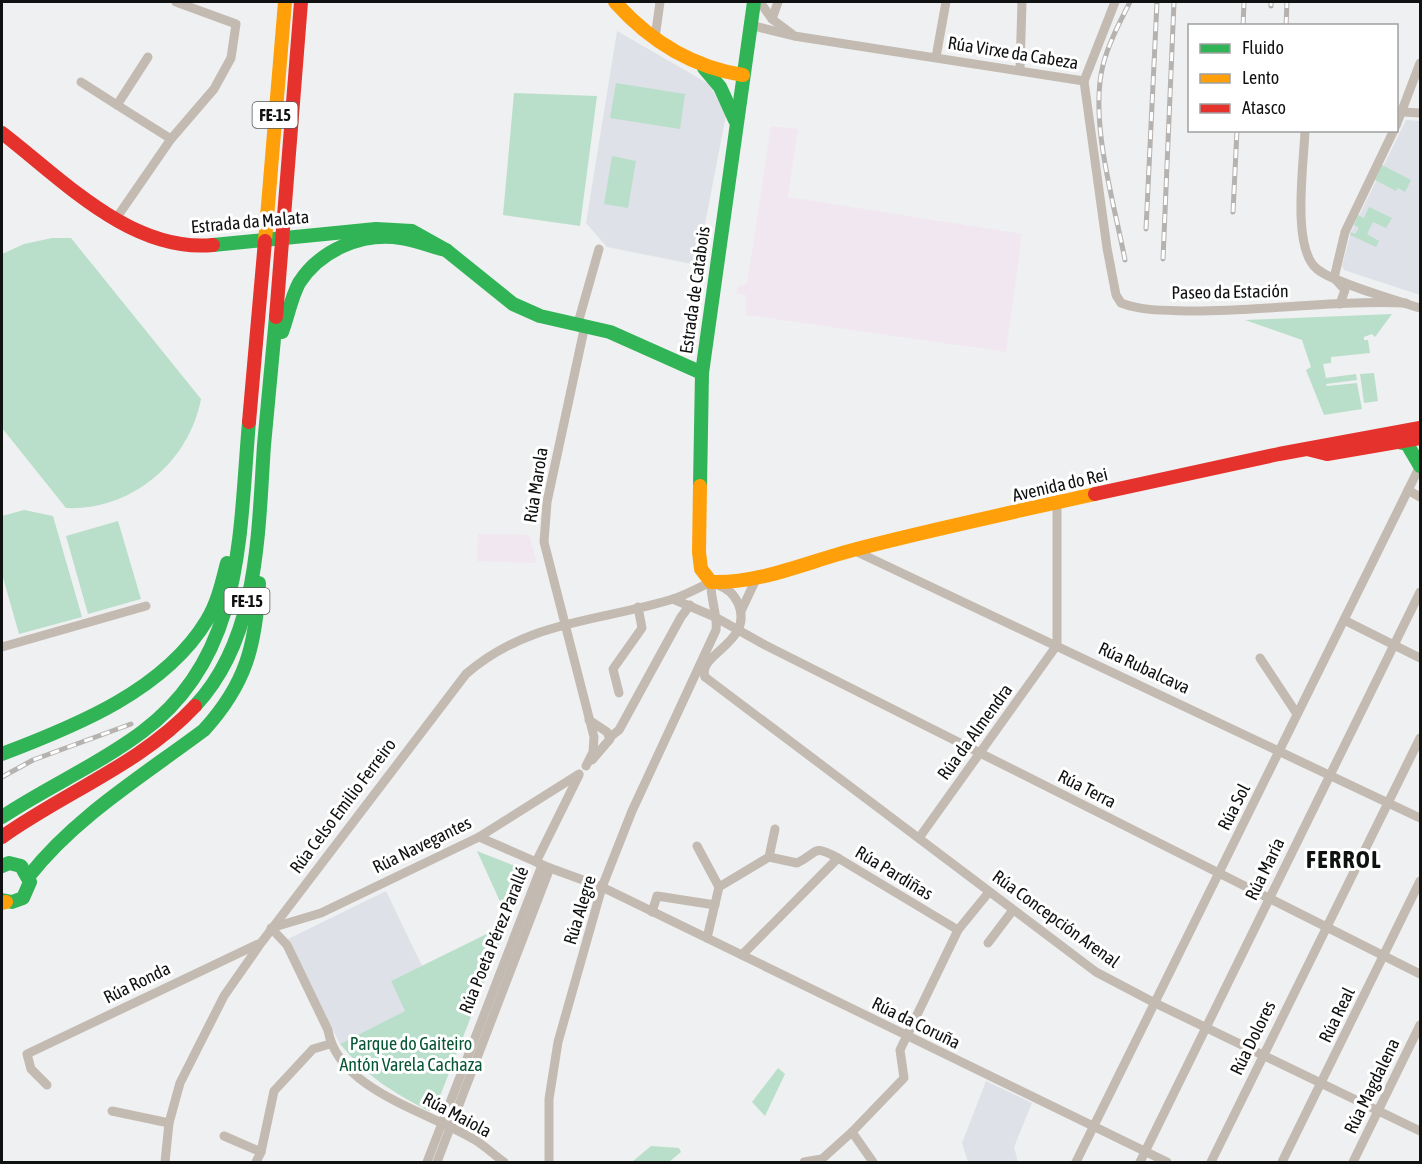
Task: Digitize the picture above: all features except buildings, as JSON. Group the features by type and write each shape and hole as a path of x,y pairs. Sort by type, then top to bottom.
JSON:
{"main road":[{"name":"FE-15","path":"2,817 161,717 192,682 217,639 232,597 285,2"},
{"name":"FE-15","path":"2,837 60,797 128,761 175,730 204,697 232,649 246,605 253,564 282,249 301,2"},
{"path":"615,2 636,25 698,63 725,74 743,75"},
{"name":"Estrada de Catabois","path":"711,582 701,569 699,552 702,373 754,2"},
{"path":"698,63 720,87 736,122"},
{"path":"720,87 733,92 740,90"},
{"name":"Estrada da Malata","path":"2,133 115,220 146,237 187,246 392,228 422,235 446,250 513,304 540,316 610,332 702,373"},
{"path":"273,352 301,281 323,257 368,238 401,238 446,250"},
{"name":"Avenida do Rei","path":"711,582 728,583 853,550 1305,448 1420,428"},
{"path":"1305,448 1327,454 1420,438"},
{"path":"1398,442 1407,444 1420,466"},
{"path":"29,876 47,853 78,825 204,730 234,696 245,676 252,649 259,596 264,505 262,471"},
{"path":"2,754 104,709 143,688 171,666 194,640 224,580 237,500 243,483"},
{"path":"2,866 16,864 29,876 30,888 23,898 3,901"}],"street":[{"path":"115,220 171,140 214,89 231,58 236,24 176,2"},
{"path":"655,38 660,2"},
{"path":"760,2 772,19 794,36"},
{"path":"772,19 778,2"},
{"path":"936,57 946,2"},
{"path":"1020,69 1022,2"},
{"path":"1084,81 1115,2"},
{"name":"Rúa Virxe da Cabeza","path":"750,26 794,36 1020,69 1084,81 1107,248 1116,295 1121,303"},
{"path":"117,105 148,57"},
{"path":"1398,122 1420,63"},
{"path":"81,82 171,140"},
{"path":"1403,112 1420,113"},
{"path":"1305,132 1301,224 1305,249 1310,261 1318,270 1334,278 1420,308"},
{"path":"1334,278 1345,232 1393,132"},
{"name":"Rúa Marola","path":"597,742 589,720 544,542 547,502 599,249"},
{"path":"1334,278 1345,290 1340,304"},
{"name":"Paseo da Estación","path":"1121,303 1144,310 1234,311 1340,304 1406,303"},
{"name":"Rúa Sol","path":"1076,1162 1153,1002 1281,751 1297,714 1420,466"},
{"path":"1408,490 1420,497"},
{"path":"1057,504 1057,645"},
{"name":"Rúa Rubalcava","path":"853,550 1420,818"},
{"path":"741,611 759,575"},
{"path":"691,679 698,676 705,677 707,666 739,630 743,620 732,592 711,582 710,599 715,617"},
{"name":"Rúa Celso Emilio Ferreiro","path":"165,1162 170,1123 180,1083 224,996 272,928 466,674 505,645 533,632 673,599 711,582"},
{"name":"Rúa María","path":"1140,1162 1420,592"},
{"path":"673,599 715,617"},
{"path":"597,742 606,733 619,730 681,617 690,605"},
{"path":"2,647 146,606"},
{"path":"620,693 613,669 642,628 638,607"},
{"name":"Rúa Terra","path":"715,617 1326,929 1420,974"},
{"name":"Rúa Alegre","path":"549,1162 549,1099 558,1042 602,887 632,811 691,679 716,630 715,617"},
{"path":"1344,620 1420,658"},
{"name":"Rúa da Almendra","path":"919,838 1057,645"},
{"path":"1260,658 1297,714"},
{"name":"Rúa Concepción Arenal","path":"705,677 1096,972 1153,1002 1420,1131"},
{"path":"589,720 606,733 609,742 597,742"},
{"name":"Rúa Dolores","path":"1211,1162 1420,738"},
{"name":"Rúa Navegantes","path":"272,928 321,913 479,837 579,774 586,766 597,742"},
{"name":"Rúa Navegantes","path":"543,865 579,774"},
{"path":"719,887 769,856 775,829"},
{"name":"Rúa da Coruña","path":"479,837 543,865 602,887 907,1038 1167,1162"},
{"path":"697,846 719,887 707,938"},
{"path":"769,856 797,863 812,851 822,849 838,858"},
{"name":"Rúa Pardiñas","path":"742,955 838,858 958,930"},
{"name":"Rúa Poeta Pérez Parallé","path":"427,1162 444,1125 543,865"},
{"name":"Rúa Real","path":"1282,1162 1420,881"},
{"path":"804,1162 822,1159 852,1132 904,1078 900,1050 958,930 989,892"},
{"path":"652,912 657,896 715,904"},
{"path":"988,943 1013,910"},
{"name":"Rúa Maiola","path":"272,928 288,945 328,1030 330,1044 348,1067 385,1096 475,1140 504,1162"},
{"name":"Rúa Ronda","path":"47,1085 31,1069 27,1054 261,943"},
{"name":"Rúa Magdalena","path":"1353,1162 1420,1025"},
{"path":"256,1162 261,1152 274,1090 313,1049 330,1044"},
{"path":"112,1111 170,1123"},
{"name":"Rúa Poeta Pérez Parallé","path":"437,1162 444,1125"},
{"path":"852,1132 870,1161"},
{"path":"224,1136 261,1152"}],"shaded area":[{"path":"617,31 709,84 726,115 697,265 607,247 586,223"},
{"path":"1406,120 1420,121 1420,295 1344,270 1342,266 1351,232"},
{"path":"771,126 798,129 788,197 1022,234 1006,352 746,315 746,295 736,294 738,286 747,284"},
{"path":"478,534 529,535 537,563 477,561"},
{"path":"386,891 422,966 391,981 406,1011 340,1044 288,939"},
{"path":"986,1081 1032,1103 1014,1147 1018,1162 968,1162 962,1143"}],"green space":[{"path":"616,83 685,94 680,129 610,118"},
{"path":"514,93 597,96 580,226 503,215"},
{"path":"612,156 636,161 628,208 604,204"},
{"path":"1382,165 1411,180 1405,192 1398,188 1396,191 1375,180"},
{"path":"1369,207 1392,218 1386,228 1373,222 1367,234 1379,241 1376,247 1350,235 1351,232 1355,234 1359,228 1354,225 1358,215 1364,218"},
{"path":"52,238 71,238 201,399 184,443 170,462 134,491 113,501 90,507 66,508 2,428 2,254 24,244"},
{"path":"1392,314 1375,337 1372,334 1364,337 1364,340 1368,340 1370,353 1331,357 1331,363 1323,364 1326,378 1356,374 1357,380 1326,384 1327,386 1357,383 1362,409 1324,415 1306,370 1311,367 1302,340 1245,320"},
{"path":"1374,373 1378,401 1364,403 1360,374"},
{"path":"24,510 53,516 82,617 19,634 2,574 2,516"},
{"path":"118,521 141,599 88,614 66,536"},
{"path":"477,851 523,869 526,873 508,919"},
{"name":"Parque do Gaiteiro Antón Varela Cachaza","path":"507,924 435,1109 429,1111 380,1082 340,1044 405,1011 391,981"},
{"path":"778,1068 785,1074 765,1116 752,1102"},
{"path":"651,1146 679,1148 681,1152 669,1162 632,1162"}],"railway":[{"path":"1125,260 1101,136 1099,87 1103,65 1112,40 1130,2"},
{"path":"1146,229 1157,2"},
{"path":"1163,259 1174,2"},
{"path":"1243,24 1244,2"},
{"path":"1286,24 1287,2"},
{"path":"1233,212 1237,132"},
{"path":"2,777 33,760 131,724"}],"traffic: fast":[{"path":"700,486 702,373 754,2"},
{"path":"704,68 720,87 735,120"},
{"path":"213,245 376,229 412,231 446,250 513,304 540,316 610,332 702,373"},
{"path":"282,332 299,283 318,261 343,246 357,241 386,237 407,239 446,250"},
{"path":"195,706 216,679 232,649 251,583 260,513 276,317"},
{"path":"2,817 108,755 142,732 175,702 200,668 218,631 230,592 238,550 249,422"},
{"path":"1398,442 1407,444 1420,466"},
{"path":"2,754 88,718 143,686 168,667 189,645 211,613 227,563"},
{"path":"29,876 47,855 89,816 134,780 204,730 218,713 239,680 246,662 255,626 259,583"},
{"path":"2,866 9,863 21,866 30,882 23,898 12,902 2,900"}],"traffic: slow":[{"path":"265,241 285,2"},
{"path":"615,2 642,28 673,50 706,66 743,75"},
{"path":"700,486 699,552 701,569 711,582 729,582 765,576 883,542 1095,494"},
{"path":"2,903 6,902"}],"traffic: jam":[{"path":"276,317 301,2"},
{"path":"2,133 74,191 126,225 154,237 183,244 213,245"},
{"path":"249,422 265,241"},
{"path":"1095,494 1279,454 1420,428"},
{"path":"1307,449 1327,454 1420,438"},
{"path":"2,837 151,745 195,706"}],"district":[{"name":"FERROL","path":"1344,860"}]}
